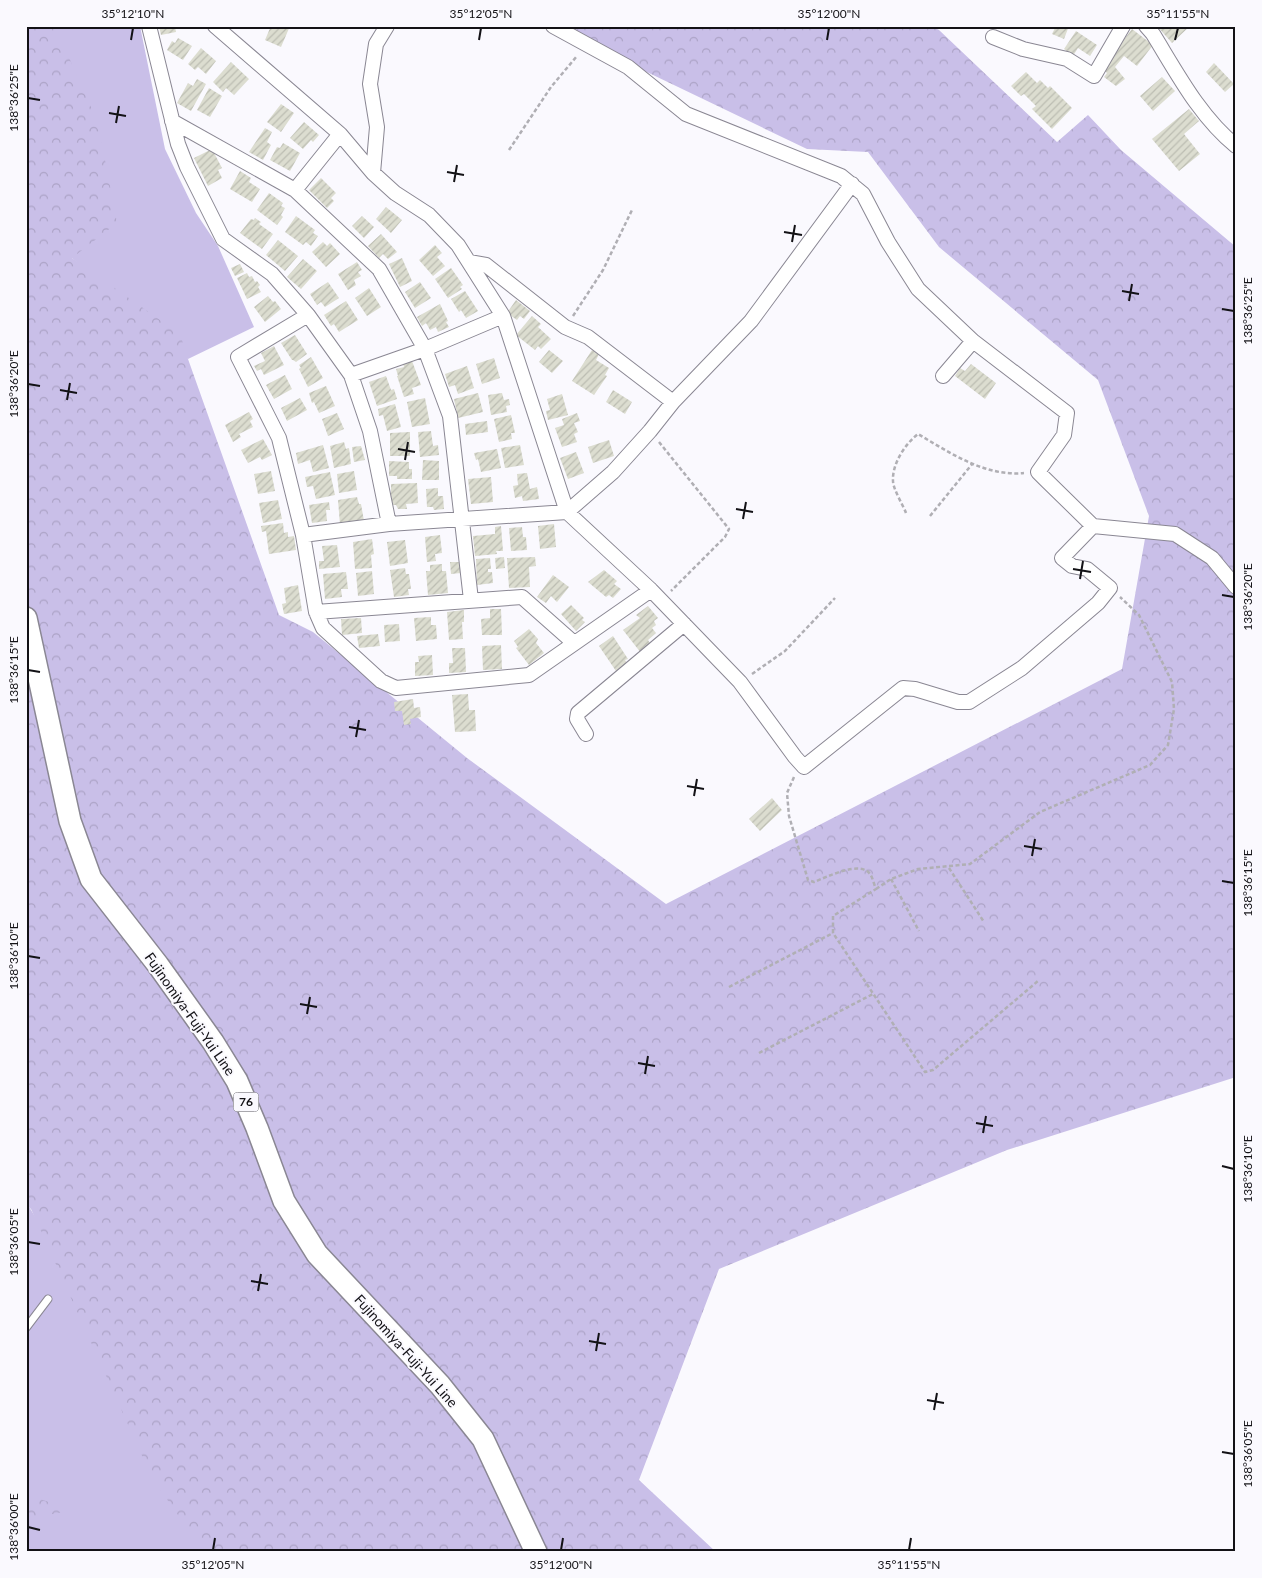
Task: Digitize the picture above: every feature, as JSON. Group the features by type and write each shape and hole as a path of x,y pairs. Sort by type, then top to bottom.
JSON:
{"main road":[{"name":"Fujinomiya-Fuji-Yui Line","path":"26,618 70,821 91,878 158,965 213,1042 237,1081 284,1201 317,1254 440,1385 483,1439 536,1552"}],"street":[{"path":"149,26 178,144 223,239 272,274 308,315 351,375 370,431 389,524"},
{"path":"214,26 340,134 373,173 396,193 429,215 458,245 503,316 567,512 656,595 740,682 795,758 804,767 903,688 914,689 958,702 969,702 1022,668 1098,603 1110,588 1087,569 1072,566 1062,558 1093,526"},
{"path":"373,173 377,127 370,84 376,44 387,26"},
{"path":"553,26 628,67 686,114 841,176 852,184 863,194 888,242 918,289 973,341 1067,412 1064,435 1038,472 1093,526 1175,534 1212,558 1236,587"},
{"path":"993,37 1023,49 1068,59 1094,76 1123,26"},
{"path":"1146,26 1205,114 1224,137 1236,146"},
{"path":"172,121 295,190 379,269 425,348 450,416 471,600"},
{"path":"295,190 340,134"},
{"path":"303,535 389,524 567,512 613,472 673,402 751,321 852,184"},
{"path":"469,262 486,265 565,327 588,337 673,402"},
{"path":"308,315 238,357 279,438 303,535 316,612 323,628 382,681 396,688 530,675 574,643 656,595"},
{"path":"351,375 425,348 503,316"},
{"path":"943,376 973,341"},
{"path":"316,612 522,597 574,643"},
{"path":"586,734 577,718 578,713 684,624"}],"lane":[{"path":"26,1328 48,1299"}],"path":[{"path":"509,150 551,87 586,45"},
{"path":"565,327 603,270 632,210"},
{"path":"650,431 729,529 725,537 688,576 656,595"},
{"path":"906,513 893,482 894,468 909,441 918,434 953,455 984,469 1012,474 1038,472"},
{"path":"930,516 973,464"},
{"path":"1038,981 933,1070 925,1072 833,933 833,916 891,879 918,869 949,868 970,864 1040,812 1150,766 1168,746 1174,710 1172,682 1138,614 1110,588"},
{"path":"740,682 785,651 835,598"},
{"path":"804,767 793,779 787,793 790,816 808,880 814,882 855,867 862,868 870,874 876,889"},
{"path":"949,868 984,922"},
{"path":"891,879 920,931"},
{"path":"729,987 833,933"},
{"path":"759,1053 873,994"}],"green space":[{"path":"26,26 55,26 98,123 117,223 72,258 180,334 279,615 313,632 467,758 666,904 1122,669 1149,516 1098,380 939,247 868,152 807,149 551,26 931,26 939,30 1057,142 1088,115 1121,150 1236,247 1236,1077 1007,1150 719,1269 639,1480 716,1552 204,1552 152,1478 31,1209 26,1205"},
{"path":"55,26 140,26 165,149 196,213 218,246 254,327 188,359 72,258"},
{"path":"26,1202 243,1552 26,1552"},
{"path":"26,1495 76,1510 47,1515 26,1522"}],"building":[{"path":"159,26 175,26 176,32 161,35"},
{"path":"271,26 290,26 281,47 265,40"},
{"path":"1056,26 1069,26 1064,39 1052,34"},
{"path":"1157,26 1190,26 1172,43"},
{"path":"1132,29 1153,45 1137,66 1124,56 1115,67 1125,79 1116,86 1104,77 1107,73 1102,68"},
{"path":"1076,31 1097,45 1090,56 1078,48 1073,56 1064,49"},
{"path":"178,38 192,46 183,60 167,50 172,41 175,43"},
{"path":"201,48 216,61 206,74 198,67 195,70 188,64"},
{"path":"231,62 249,79 234,95 226,88 223,92 213,82"},
{"path":"1214,63 1234,84 1225,92 1206,72"},
{"path":"1026,72 1037,83 1040,80 1048,88 1050,86 1072,108 1052,129 1032,109 1036,106 1024,94 1021,96 1011,86"},
{"path":"1162,77 1175,91 1153,111 1140,96"},
{"path":"197,79 206,84 191,111 177,103 188,83 193,86"},
{"path":"209,88 222,96 210,117 197,110"},
{"path":"281,104 294,113 281,132 267,122"},
{"path":"1189,109 1199,121 1184,134 1200,154 1179,171 1152,139"},
{"path":"304,122 319,135 313,142 311,140 303,149 290,138"},
{"path":"265,128 272,132 267,142 271,145 263,160 249,152"},
{"path":"283,143 300,153 290,171 270,160 277,147 280,148"},
{"path":"212,149 222,168 218,170 222,178 208,186 194,158"},
{"path":"240,171 251,178 249,182 260,189 252,202 230,189"},
{"path":"321,178 336,193 331,198 334,201 327,208 309,190"},
{"path":"269,193 283,203 281,206 285,208 281,215 283,217 277,225 257,210"},
{"path":"386,207 402,220 391,233 376,219"},
{"path":"296,216 315,230 313,233 318,236 311,246 306,242 303,245 285,232"},
{"path":"362,216 374,227 364,238 352,226"},
{"path":"255,218 261,222 259,224 273,234 262,249 240,233 251,219 254,220"},
{"path":"381,234 397,252 388,259 383,254 379,258 368,246"},
{"path":"278,240 298,256 285,271 266,255"},
{"path":"323,242 327,246 330,243 340,254 326,267 312,252"},
{"path":"435,245 442,253 437,257 445,266 433,276 419,260"},
{"path":"402,258 412,281 400,287 389,264"},
{"path":"303,259 317,271 301,289 287,277"},
{"path":"357,262 362,270 358,272 361,276 354,280 356,285 348,290 338,274"},
{"path":"240,264 244,272 235,276 231,268"},
{"path":"451,268 463,285 460,287 462,289 448,298 435,279"},
{"path":"247,273 249,277 252,276 255,282 257,281 260,285 258,287 261,292 247,299 237,278"},
{"path":"328,282 339,298 325,307 321,302 317,305 310,294"},
{"path":"420,282 431,298 415,308 405,292"},
{"path":"369,288 381,307 367,316 355,298"},
{"path":"465,291 478,311 466,318 461,310 459,312 451,299"},
{"path":"268,296 281,309 265,322 254,307"},
{"path":"516,300 530,311 524,319 520,316 517,320 507,313"},
{"path":"346,301 358,320 339,332 334,324 331,326 324,315"},
{"path":"440,304 449,327 438,332 436,327 430,330 426,323 422,326 417,317"},
{"path":"532,316 541,324 538,327 551,339 541,349 538,346 535,350 516,335"},
{"path":"295,335 307,354 296,362 292,360 281,343"},
{"path":"274,346 284,365 264,375 261,369 257,371 254,366 265,361 261,353"},
{"path":"549,350 563,361 552,373 539,362"},
{"path":"592,350 599,354 596,360 609,368 605,375 607,376 594,395 572,381"},
{"path":"311,357 323,378 308,387 299,369 301,368 299,365"},
{"path":"494,358 500,378 482,384 476,364"},
{"path":"412,361 421,385 412,388 414,394 404,397 396,369 404,367 403,364"},
{"path":"971,364 996,383 985,399 955,376 960,368 965,371"},
{"path":"467,366 474,388 458,394 455,385 449,387 445,374"},
{"path":"285,375 292,389 274,399 266,385"},
{"path":"386,376 391,390 394,389 397,399 377,406 369,382"},
{"path":"326,386 335,406 319,413 314,402 312,403 309,393"},
{"path":"613,390 632,402 625,414 606,402"},
{"path":"478,393 483,412 458,418 454,399"},
{"path":"502,393 504,400 509,399 510,405 506,406 507,412 491,415 488,395"},
{"path":"562,394 568,415 548,420 546,411 550,410 547,399"},
{"path":"300,398 307,410 287,421 281,408"},
{"path":"425,398 430,424 412,427 407,402"},
{"path":"395,404 401,427 387,431 383,415 379,416 378,409"},
{"path":"249,412 253,419 250,421 253,427 239,434 241,437 233,442 225,425"},
{"path":"337,413 344,429 328,436 322,419"},
{"path":"577,413 580,421 574,423 578,432 574,434 577,442 562,447 555,428 564,425 562,419"},
{"path":"511,415 515,433 511,433 512,439 499,442 494,419"},
{"path":"487,421 488,432 466,435 465,424"},
{"path":"431,431 433,446 438,445 439,455 420,457 418,432"},
{"path":"410,432 410,456 390,456 390,433"},
{"path":"263,439 272,455 262,460 260,457 248,463 241,450"},
{"path":"609,440 614,456 593,463 588,447"},
{"path":"344,442 346,449 349,448 351,464 334,468 330,446"},
{"path":"323,445 329,468 313,472 310,460 298,464 296,453"},
{"path":"520,445 524,465 505,468 501,448"},
{"path":"361,446 365,460 354,462 352,447"},
{"path":"497,449 501,468 481,472 478,459 476,460 474,453"},
{"path":"576,452 584,473 568,479 560,458"},
{"path":"423,460 439,461 439,480 422,480"},
{"path":"389,461 409,462 409,469 412,469 412,479 397,479 397,476 389,476"},
{"path":"271,471 275,491 258,494 254,474"},
{"path":"354,471 357,490 339,493 337,474"},
{"path":"330,472 335,495 316,499 313,486 307,487 305,477"},
{"path":"527,473 530,489 537,487 539,499 523,501 522,496 515,498 513,486 518,485 517,474"},
{"path":"491,477 493,502 471,504 468,479"},
{"path":"417,483 418,503 406,504 407,509 398,509 396,505 391,505 391,484"},
{"path":"438,488 438,496 443,496 444,509 434,510 433,507 427,507 426,489"},
{"path":"357,497 359,504 361,504 364,521 340,525 338,500"},
{"path":"278,500 282,519 263,523 259,503"},
{"path":"329,502 330,510 326,510 327,521 312,523 309,505"},
{"path":"283,523 284,533 288,532 288,537 294,536 296,550 269,554 266,531 262,532 261,526"},
{"path":"554,524 556,547 540,549 538,526"},
{"path":"501,526 503,551 496,551 497,554 475,556 473,536 495,534 495,527"},
{"path":"522,527 523,537 526,537 527,550 511,551 509,528"},
{"path":"440,535 442,553 435,554 436,561 427,562 425,537"},
{"path":"372,539 374,554 371,555 372,568 355,569 353,542"},
{"path":"405,540 408,563 390,566 387,542"},
{"path":"337,545 340,567 319,569 319,561 324,561 322,546"},
{"path":"504,557 505,568 496,569 495,558"},
{"path":"535,557 536,566 529,567 530,587 509,588 507,558"},
{"path":"490,558 491,569 488,569 488,572 492,572 493,583 477,585 476,559"},
{"path":"450,562 460,562 461,573 451,574"},
{"path":"442,564 442,571 446,571 448,593 428,595 426,571 430,571 430,565"},
{"path":"405,568 406,574 409,574 411,589 408,589 409,595 394,597 390,570"},
{"path":"604,570 617,581 614,584 621,589 613,598 609,595 606,597 588,582"},
{"path":"372,571 374,594 358,596 356,573"},
{"path":"346,572 348,589 341,589 342,597 325,599 323,574"},
{"path":"553,575 569,587 557,602 551,596 546,603 537,597"},
{"path":"298,585 302,611 284,614 282,604 286,603 284,588"},
{"path":"571,605 584,618 582,620 585,622 576,631 561,614"},
{"path":"648,606 658,618 654,621 656,625 652,628 656,633 648,640 651,645 641,653 623,630 640,618 636,615"},
{"path":"490,609 501,609 502,635 482,635 481,619 490,618"},
{"path":"464,610 464,622 462,622 463,639 449,640 447,612"},
{"path":"431,617 431,625 436,625 437,639 416,641 414,618"},
{"path":"361,618 362,633 342,635 341,619"},
{"path":"399,624 400,641 385,642 384,625"},
{"path":"529,629 538,639 536,643 544,653 529,665 516,648 518,647 514,641"},
{"path":"378,634 380,646 359,648 357,636"},
{"path":"613,636 628,659 625,660 630,667 618,674 599,646"},
{"path":"501,645 502,669 483,670 482,646"},
{"path":"452,648 465,648 466,672 449,673 449,663 453,663"},
{"path":"432,655 433,675 415,676 415,662 419,662 418,656"},
{"path":"468,694 469,710 475,710 476,731 455,732 452,695"},
{"path":"413,699 414,708 420,707 421,717 410,719 411,724 404,725 402,711 395,711 394,702"},
{"path":"772,798 782,810 760,831 749,819"}]}
